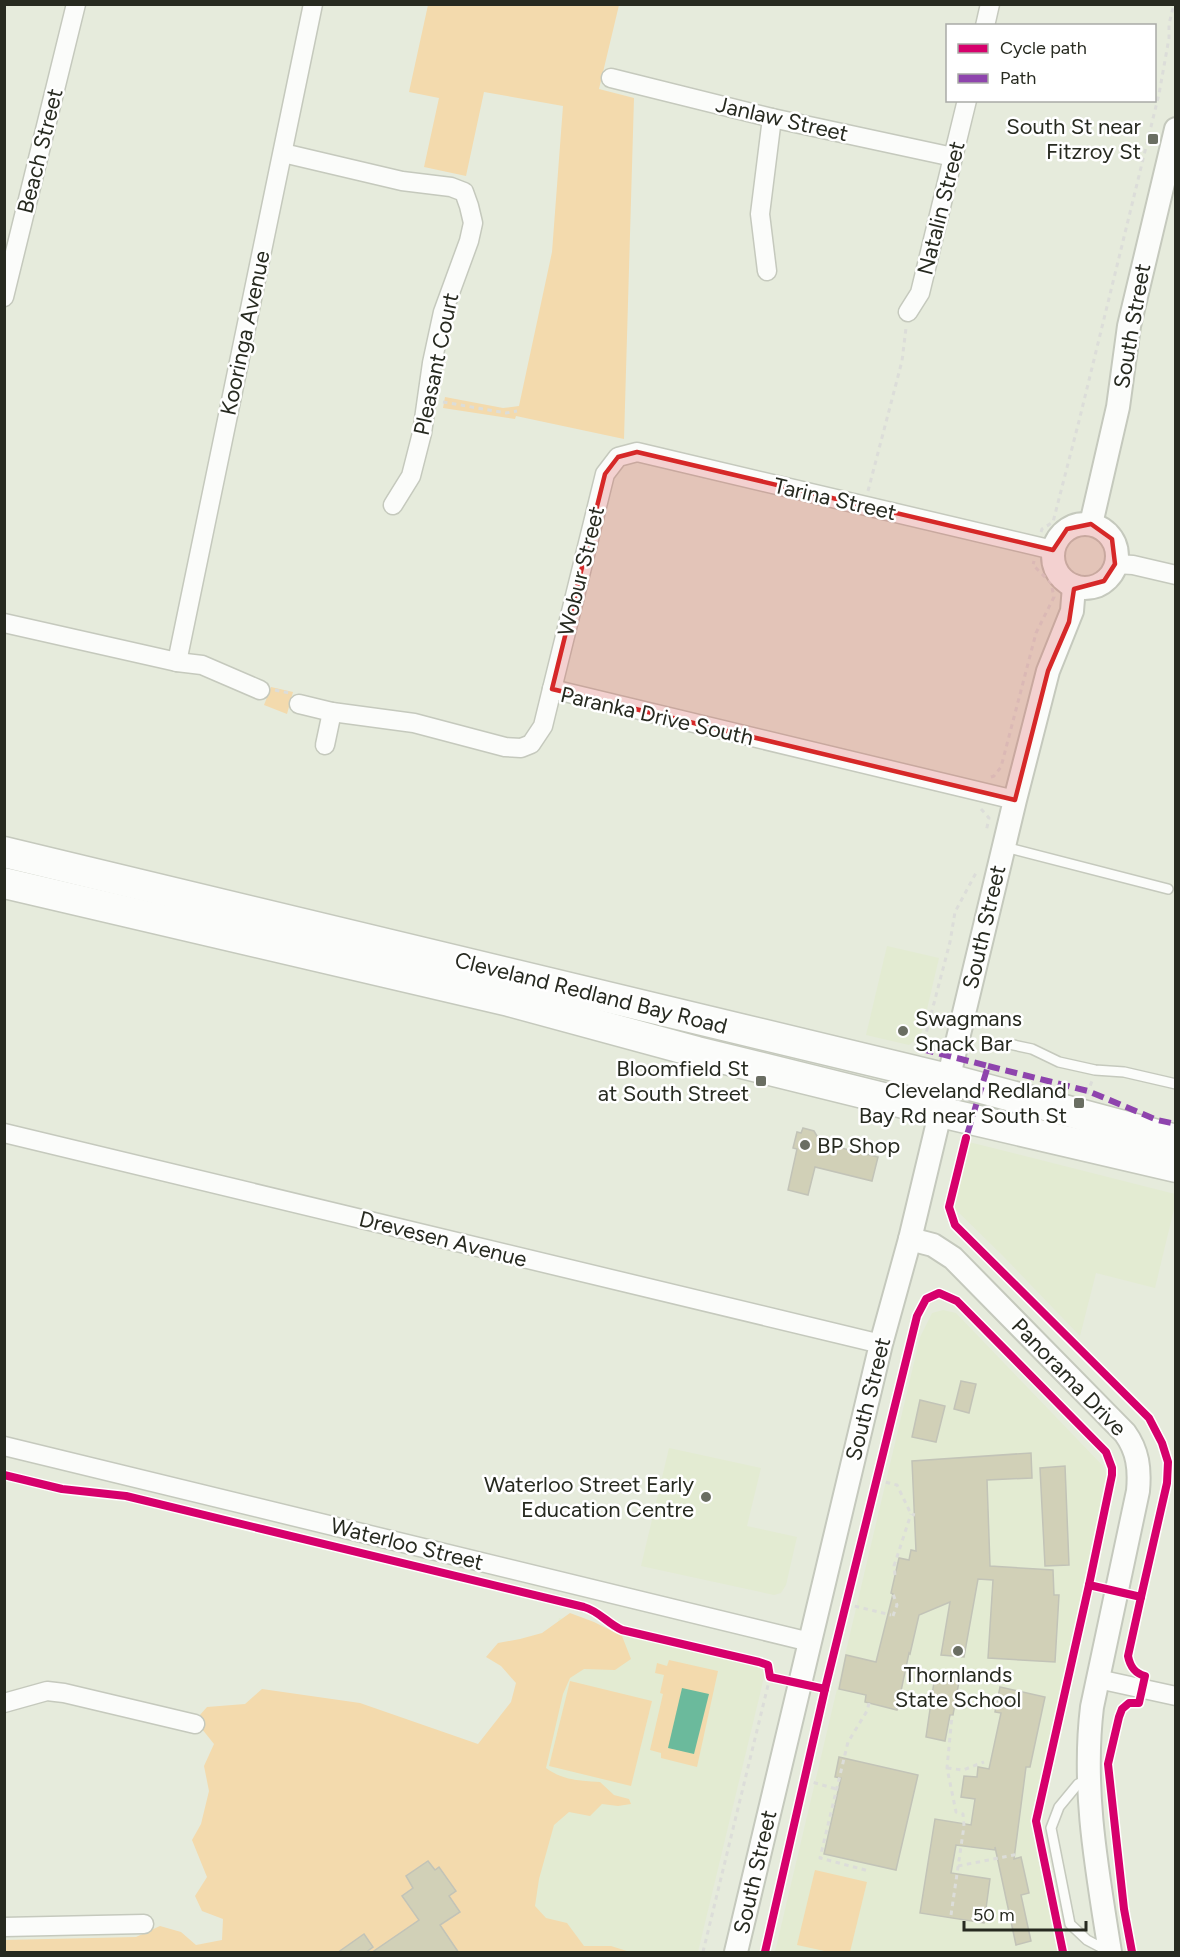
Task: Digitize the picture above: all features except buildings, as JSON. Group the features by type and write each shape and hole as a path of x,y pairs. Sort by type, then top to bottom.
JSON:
{"highway":[{"name":"Cleveland Redland Bay Road","path":"4,852 948,1079 1176,1140"},
{"name":"Cleveland Redland Bay Road","path":"4,883 509,1001 697,1052 1176,1167"}],"street":[{"name":"Beach Street","path":"4,297 76,4"},
{"name":"Kooringa Avenue","path":"177,662 313,4"},
{"path":"985,24 990,4"},
{"name":"Janlaw Street","path":"611,78 772,118 953,157"},
{"name":"Natalin Street","path":"908,312 920,293 967,102"},
{"path":"767,272 760,214 772,118"},
{"name":"South Street","path":"1091,524 1118,407 1129,327 1176,129"},
{"name":"Pleasant Court","path":"283,153 402,181 451,187 464,192 469,206 473,223 469,241 443,312 422,433 411,476 393,505"},
{"name":"Tarina Street","path":"618,457 637,452 1053,550"},
{"name":"Wobur Street","path":"552,689 605,474 618,457"},
{"path":"1078,524 1091,524 1103,529 1112,539 1116,551 1115,564 1111,574 1095,586 1084,588 1074,586 1057,572 1053,561 1053,550 1058,538 1067,529 1078,524"},
{"path":"1115,564 1133,565 1176,575"},
{"name":"South Street","path":"736,1953 881,1344 910,1239 1015,800 1048,671 1069,622 1073,607 1074,586"},
{"path":"4,622 177,662 202,665 260,690"},
{"name":"Paranka Drive South","path":"299,704 332,712 414,723 505,747 521,748 531,744 543,726 552,689 1015,800"},
{"path":"325,745 332,712"},
{"name":"Drevesen Avenue","path":"4,1133 881,1344"},
{"name":"Panorama Drive","path":"910,1239 933,1245 953,1258 1125,1433 1133,1444 1138,1460 1138,1491 1098,1679 1089,1734 1099,1781 1092,1846 1110,1953"},
{"name":"Waterloo Street","path":"4,1446 810,1641"},
{"path":"1098,1679 1176,1696"},
{"path":"4,1703 47,1691 195,1724"},
{"path":"4,1927 144,1924"}],"lane":[{"name":"South Street","path":"1004,847 1168,889"},
{"path":"1009,1044 1032,1049 1068,1064 1095,1070 1124,1072 1176,1084"},
{"path":"1099,1781 1078,1784 1059,1807 1051,1828 1070,1924 1087,1940 1110,1953"}],"path":[{"path":"864,506 902,361 908,312"},
{"path":"427,399 506,413 517,411"},
{"path":"260,690 268,688 299,695 301,698 299,704"},
{"path":"966,1138 949,1208 955,1224 1149,1418 1162,1443 1167,1462 1167,1483 1128,1656 1130,1665 1135,1671 1145,1676 1140,1703 1129,1703 1122,1709 1108,1764"},
{"path":"765,1953 825,1689 917,1316 926,1299 939,1293 957,1301 1106,1452 1112,1468 1089,1585 1036,1821 1043,1862"},
{"path":"4,1474 62,1489 126,1496 592,1609 611,1625 622,1630 768,1665 770,1677 703,1953"},
{"path":"877,1480 897,1485 913,1514 894,1566 895,1575"},
{"path":"1089,1585 1141,1597"},
{"path":"846,1604 892,1615 897,1605 893,1594"},
{"path":"770,1677 825,1689"},
{"path":"869,1703 867,1711 848,1742 820,1858 869,1871"},
{"path":"951,1915 964,1826 963,1814 956,1812 947,1768 952,1715"},
{"path":"947,1768 963,1770 984,1762"},
{"path":"805,1780 836,1789"},
{"path":"1099,1781 1123,1898"},
{"path":"958,1866 1014,1855 1013,1852"},
{"path":"1058,1930 1063,1953"},
{"path":"1128,1931 1132,1953"}],"highlighted area":[{"path":"637,452 1053,550 1067,529 1091,524 1112,539 1115,564 1104,581 1074,589 1069,622 1048,671 1015,800 552,689 605,474 618,457"}],"shaded area":[{"path":"428,5 619,5 599,89 634,98 624,439 516,416 515,419 443,408 445,397 503,408 519,406 552,252 563,106 484,92 466,176 424,167 439,98 409,92"},
{"path":"271,687 293,692 287,714 264,705"},
{"path":"887,946 939,958 921,1035 909,1045 866,1035"},
{"path":"969,1142 1175,1194 1175,1205 1155,1288 1096,1273 1080,1336 954,1208"},
{"name":"Thornlands State School","path":"943,1310 956,1313 1103,1466 1107,1476 1032,1825 1060,1952 775,1952 920,1337 932,1313"},
{"name":"Waterloo Street Early Education Centre","path":"669,1448 761,1468 747,1526 797,1537 786,1585 781,1593 774,1595 641,1566"},
{"path":"570,1613 622,1636 631,1659 615,1670 584,1669 570,1678 563,1694 546,1768 565,1777 600,1782 614,1795 629,1799 631,1804 618,1806 602,1804 590,1816 569,1812 554,1825 539,1879 535,1906 546,1918 567,1923 584,1946 611,1946 630,1952 5,1952 4,1940 136,1937 160,1926 181,1932 196,1945 222,1940 223,1919 202,1911 195,1896 207,1877 192,1840 201,1824 209,1791 204,1766 214,1744 202,1729 199,1716 207,1707 245,1704 262,1689 360,1703 478,1744 511,1702 516,1683 501,1666 486,1657 498,1643 542,1633"},
{"path":"559,1618 766,1669 698,1952 480,1952"},
{"path":"669,1660 718,1671 697,1767 661,1758 661,1753 650,1750 663,1694 660,1693 664,1675 655,1673 657,1663 667,1666"},
{"path":"570,1681 652,1701 631,1786 549,1766"},
{"path":"682,1688 709,1694 694,1754 668,1748"},
{"path":"815,1870 867,1882 850,1952 829,1952 797,1945"}],"marked path":[{"path":"922,1049 988,1066 966,1138"},
{"path":"988,1066 1088,1091 1157,1120 1176,1124"}],"cycle path":[{"path":"4,1475 62,1489 126,1496 584,1607 622,1630 759,1662 768,1665 770,1677 825,1689 917,1316 926,1299 939,1293 957,1301 1106,1452 1112,1475 1089,1585 1141,1597 1167,1483 1168,1462 1162,1443 1149,1418 955,1225 949,1207 966,1138"},
{"path":"1063,1952 1036,1821 1089,1585"},
{"path":"1132,1952 1124,1909 1108,1764 1122,1709 1129,1703 1139,1703 1145,1676 1133,1669 1128,1656 1141,1597"},
{"path":"765,1952 825,1689"}],"place":[{"name":"South St near Fitzroy St","path":"1153,139"},
{"name":"Swagmans Snack Bar","path":"903,1031"},
{"name":"Bloomfield St at South Street","path":"761,1081"},
{"name":"Cleveland Redland Bay Rd near South St","path":"1079,1103"},
{"name":"BP Shop","path":"805,1145"},
{"name":"Waterloo Street Early Education Centre","path":"706,1497"},
{"name":"Thornlands State School","path":"958,1651"}]}
